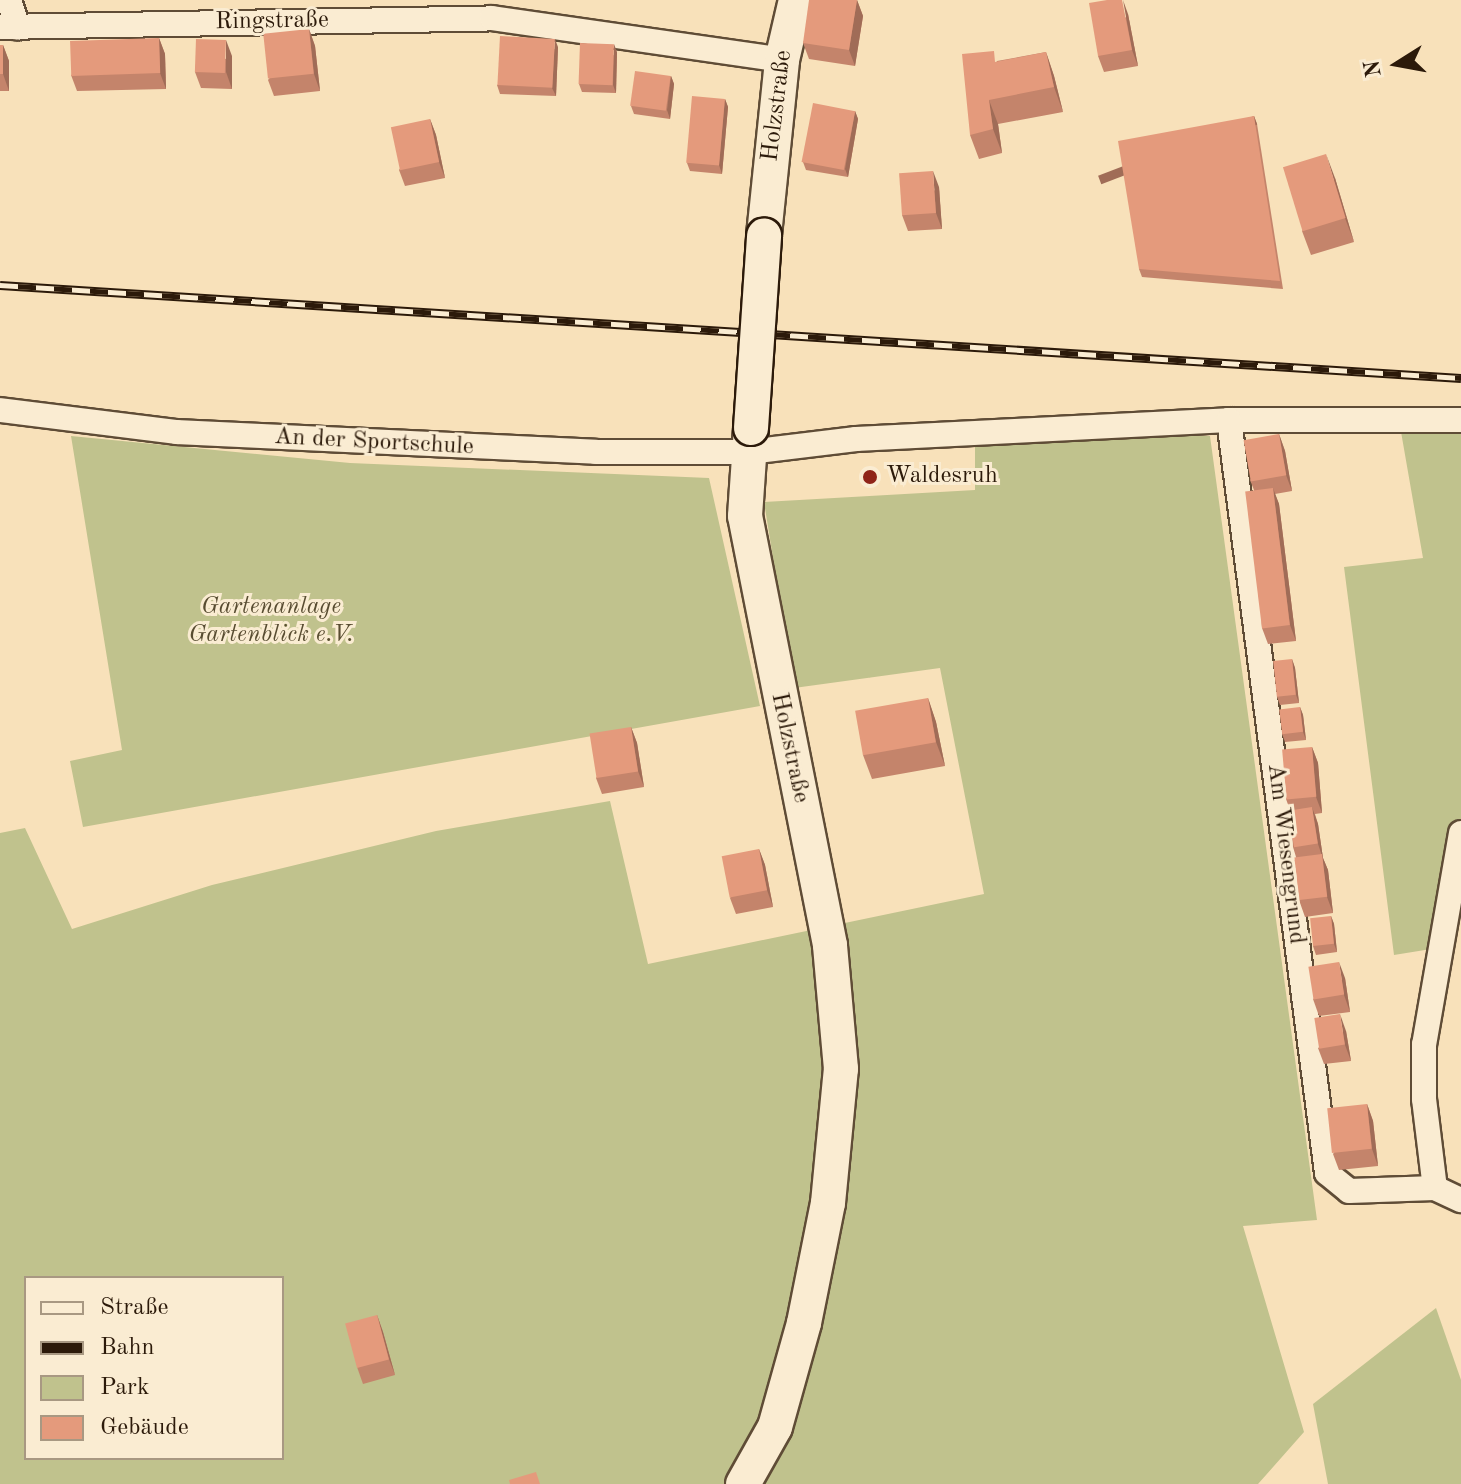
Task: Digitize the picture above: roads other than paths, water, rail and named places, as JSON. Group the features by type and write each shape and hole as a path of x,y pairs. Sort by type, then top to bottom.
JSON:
{"street":[{"path":"9,0 9,28"},
{"name":"Holzstraße","path":"743,1484 775,1427 804,1323 828,1203 841,1069 830,945 747,531 764,235 782,60 796,0"},
{"name":"Ringstraße","path":"9,28 492,18 782,60"},
{"name":"An der Sportschule","path":"0,410 176,432 385,446 750,440"},
{"path":"750,440 856,439 1229,420 1461,420"},
{"name":"Am Wiesengrund","path":"1229,420 1327,1173 1349,1191 1435,1188 1461,1200"},
{"path":"1435,1188 1424,1044 1461,833"}],"railway":[{"path":"0,285 1461,378"}],"place":[{"name":"Waldesruh","path":"870,477"}],"park label":[{"name":"Gartenanlage Gartenblick e.V.","path":"271,622"}]}
